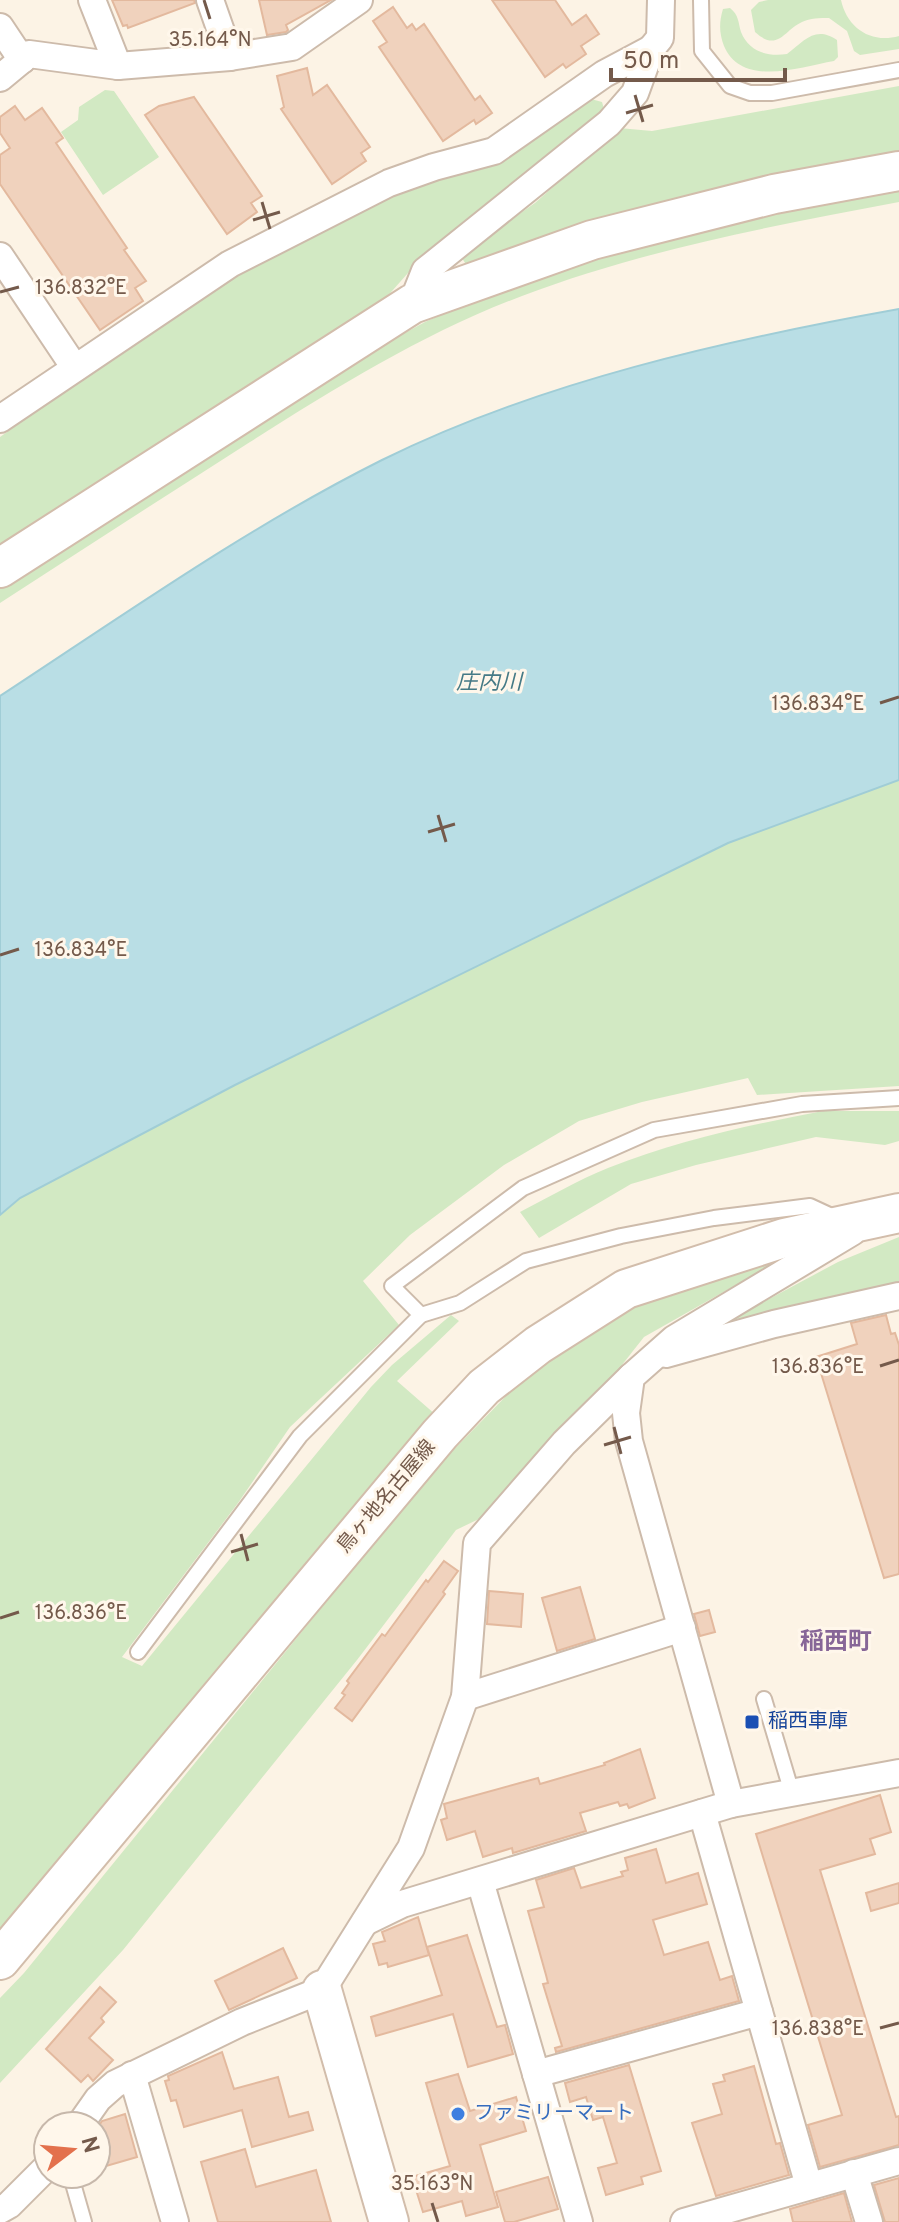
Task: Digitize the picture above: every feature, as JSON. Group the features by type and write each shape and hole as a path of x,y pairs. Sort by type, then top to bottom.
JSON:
{"street":[{"path":"92,0 118,66"},
{"path":"210,0 230,57"},
{"path":"412,304 425,271 609,123 635,93 651,49 660,38 661,0"},
{"path":"0,78 29,54 118,66 230,57 292,47 352,2"},
{"path":"0,27 22,60"},
{"path":"0,419 230,264 389,183 494,151 604,74 651,49"},
{"path":"0,568 412,304 592,240 774,194 899,171"},
{"path":"0,256 75,368"},
{"path":"90,2110 115,2084 132,2075 242,2022 322,1990 411,1848 465,1697 477,1543 564,1443 674,1339 873,1219"},
{"name":"鳥ヶ地名古屋線","path":"0,1960 430,1446 484,1387 538,1345 626,1289 784,1238 873,1219"},
{"path":"655,1357 774,1324 899,1296"},
{"path":"631,1377 626,1413 629,1441 731,1804"},
{"path":"465,1697 682,1628"},
{"path":"364,1923 402,1904 731,1804 898,1775"},
{"path":"702,1813 809,2186"},
{"path":"480,1881 579,2222"},
{"path":"322,1990 389,2222"},
{"path":"536,2074 759,2012"},
{"path":"132,2075 175,2222"},
{"path":"684,2222 714,2218 809,2186 899,2161"},
{"path":"854,2173 869,2222"},
{"path":"0,2210 32,2182"}],"lane":[{"path":"701,0 702,51 730,86 750,93 772,93 899,70"},
{"path":"421,1315 392,1286 523,1188 538,1181 654,1130 802,1104 899,1098"},
{"path":"138,1652 300,1436 421,1315 460,1303 526,1261 621,1236 714,1218 810,1206 873,1219"},
{"path":"764,1699 792,1793"},
{"path":"75,2190 84,2222"}],"green space":[{"path":"841,0 849,19 862,32 879,38 899,36 899,49 860,55 854,51 847,31 829,18 805,21 775,40 763,38 755,32 751,10 759,2"},
{"path":"730,8 737,16 744,39 760,52 787,54 810,36 822,34 837,40 838,57 834,61 773,72 744,67 732,59 721,37 723,9"},
{"path":"899,86 899,153 638,208 553,233 467,266 460,255 535,203 619,128 652,131"},
{"path":"105,90 114,91 159,157 103,195 61,132 78,120 79,107"},
{"path":"591,99 602,102 604,109 599,119 408,273 377,308 0,552 0,437 233,272 414,186 495,165"},
{"path":"899,186 899,202 756,230 614,265 522,296 451,326 316,401 0,603 0,589 335,371 425,322 520,281 709,223"},
{"path":"899,780 899,1086 757,1095 748,1078 642,1102 579,1121 504,1165 410,1235 363,1281 399,1325 290,1427 238,1503 122,1657 142,1666 371,1387 451,1315 459,1321 397,1381 436,1415 0,1935 0,1215 20,1198 235,1085 728,843"},
{"path":"823,1111 899,1111 899,1141 885,1145 816,1137 696,1165 631,1184 539,1238 520,1212 597,1173 661,1149"},
{"path":"899,1237 899,1284 771,1310 709,1331 838,1262"},
{"path":"810,1243 644,1337 614,1375 483,1517 456,1530 357,1660 123,1950 0,2083 0,1998 24,1973 431,1473 554,1347 641,1298"}],"water":[{"name":"庄内川","path":"899,309 899,780 728,843 235,1085 20,1198 0,1215 0,696 188,572 283,514 382,460 442,432 569,386 634,367 767,335"}],"building":[{"path":"112,0 194,0 195,3 128,28 127,25 123,26"},
{"path":"259,0 331,0 286,25 286,32 267,35"},
{"path":"492,0 555,0 572,25 586,15 599,34 581,46 586,54 566,68 563,64 545,77"},
{"path":"393,7 407,28 412,24 416,30 424,24 475,100 480,96 492,113 476,124 474,120 443,141 379,47 387,42 373,21"},
{"path":"307,68 313,95 327,85 370,147 361,153 366,161 332,184 281,109 284,107 277,76"},
{"path":"194,97 262,196 251,203 257,212 227,234 145,115 159,106"},
{"path":"15,106 25,120 42,108 63,138 56,143 146,281 135,288 143,301 100,330 0,184 0,155 10,148 0,133 0,117"},
{"path":"886,1315 891,1334 895,1333 899,1345 899,1574 884,1578 816,1357 857,1344 851,1323"},
{"path":"444,1561 458,1571 443,1592 445,1594 352,1721 335,1708 345,1695 342,1693 349,1683 347,1681"},
{"path":"580,1587 595,1639 557,1651 542,1598"},
{"path":"489,1591 523,1594 521,1627 487,1624"},
{"path":"709,1610 715,1632 700,1636 694,1614"},
{"path":"640,1749 655,1798 629,1808 627,1804 620,1806 618,1802 580,1813 586,1831 513,1853 512,1848 483,1857 475,1831 447,1840 441,1820 447,1818 444,1804 538,1778 540,1784 605,1765"},
{"path":"880,1795 891,1832 870,1839 875,1854 820,1870 896,2117 899,2116 899,2145 820,2167 808,2125 842,2115 756,1834"},
{"path":"656,1849 666,1883 698,1873 707,1904 653,1920 664,1955 708,1942 720,1980 732,1976 739,2001 556,2052 555,2048 562,2046 543,1984 548,1983 528,1911 544,1907 536,1880 574,1868 581,1888 623,1876 621,1872 628,1870 625,1858"},
{"path":"899,1883 899,1903 871,1911 866,1893"},
{"path":"418,1917 429,1955 388,1967 387,1963 379,1965 373,1944 385,1941 382,1932"},
{"path":"467,1935 497,2027 505,2025 513,2054 468,2067 453,2014 376,2036 371,2017 442,1995 427,1947"},
{"path":"283,1948 297,1978 229,2010 215,1981"},
{"path":"100,1987 116,2002 101,2018 104,2022 89,2038 113,2060 93,2081 88,2075 81,2082 46,2049"},
{"path":"222,2052 234,2089 278,2077 289,2117 308,2112 313,2130 252,2147 242,2110 184,2127 176,2100 171,2101 165,2081 169,2080 168,2076"},
{"path":"629,2065 661,2171 641,2177 643,2184 606,2195 598,2168 617,2163 603,2117 593,2120 586,2097 570,2102 565,2083"},
{"path":"754,2066 776,2144 780,2143 789,2175 716,2196 692,2123 722,2114 713,2084 725,2081 723,2075"},
{"path":"458,2074 470,2111 516,2097 526,2131 480,2145 498,2207 466,2216 462,2201 423,2212 412,2177 450,2166 426,2083"},
{"path":"125,2114 137,2157 112,2164 112,2118"},
{"path":"245,2149 256,2187 316,2170 331,2222 218,2222 201,2162"},
{"path":"548,2177 558,2209 505,2222 496,2192"},
{"path":"899,2178 899,2222 885,2222 874,2185"},
{"path":"844,2193 852,2222 793,2222 790,2209"}],"place":[{"name":"稲西車庫","path":"752,1722"},
{"name":"ファミリーマート","path":"458,2114"}],"district":[{"name":"稲西町","path":"836,1643"}]}
